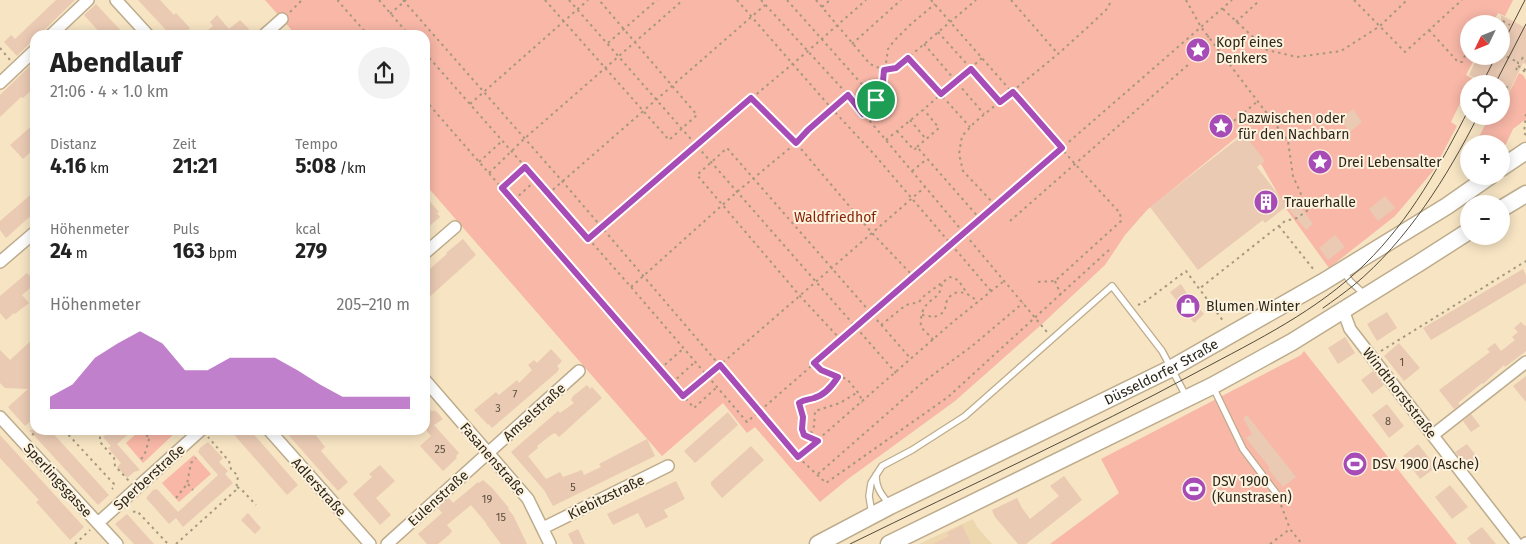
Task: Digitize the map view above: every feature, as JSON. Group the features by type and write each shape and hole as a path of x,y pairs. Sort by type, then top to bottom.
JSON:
{"main road":[{"path":"1510,162 1526,151"},
{"name":"Düsseldorfer Straße","path":"818,544 890,506 1172,368 1324,282 1447,206 1477,185"},
{"path":"1510,204 1526,194"},
{"path":"895,543 1212,386 1292,342 1460,237"}],"street":[{"path":"56,30 88,0"},
{"path":"116,0 143,30"},
{"path":"270,30 282,19"},
{"path":"0,83 30,55"},
{"path":"430,248 455,226"},
{"path":"2,256 30,236"},
{"name":"Windthorststraße","path":"1343,310 1350,329 1517,544"},
{"path":"1433,435 1526,362"},
{"name":"Amselstraße","path":"488,453 580,371"},
{"name":"Fasanenstraße","path":"430,386 528,499 550,544"},
{"name":"Sperlingsgasse","path":"0,416 116,544"},
{"name":"Sperberstraße","path":"98,523 202,435"},
{"name":"Adlerstraße","path":"273,435 309,481 370,544"},
{"name":"Eulenstraße","path":"387,544 488,453"},
{"name":"Kiebitzstraße","path":"543,528 668,466"}],"lane":[{"path":"1344,270 1350,282 1366,296"},
{"path":"873,515 868,496 871,483 882,466 912,450 965,416 1112,286 1162,351 1187,398"},
{"path":"1212,386 1243,449 1279,496"},
{"path":"876,474 878,491 890,506"}],"path":[{"path":"282,19 302,0"},
{"path":"339,0 364,30"},
{"path":"379,0 404,30"},
{"path":"390,14 404,0 430,30"},
{"path":"545,0 669,140 698,115 599,0"},
{"path":"569,0 896,373"},
{"path":"469,104 588,0"},
{"path":"608,44 657,0"},
{"path":"489,173 524,139 684,0"},
{"path":"737,0 991,291"},
{"path":"762,0 848,95 1052,338"},
{"path":"787,0 876,100"},
{"path":"816,0 870,64 884,70 896,68 976,0"},
{"path":"822,8 830,0"},
{"path":"588,239 866,0"},
{"path":"852,44 901,0"},
{"path":"932,0 1120,213 1121,221 1055,281 1038,282"},
{"path":"1011,0 1058,54"},
{"path":"996,206 963,171 959,154 962,136 984,115 1058,54 1106,10 1112,0"},
{"path":"1186,0 1201,27 1288,141 1293,176 1308,210 1297,218 1285,221 1278,226 1199,289"},
{"path":"430,59 708,375 747,422 1232,0"},
{"path":"1236,22 1260,0"},
{"path":"1354,0 1405,52 1460,1"},
{"path":"1222,9 1267,50 1297,57 1341,51 1380,26 1407,0"},
{"path":"863,114 882,92 888,50 910,24 935,4"},
{"path":"548,194 766,5"},
{"path":"430,30 563,182 798,457 826,483 948,397 1110,249"},
{"path":"1429,30 1460,62"},
{"path":"938,32 1000,102"},
{"path":"1197,45 1209,36"},
{"path":"924,44 984,115"},
{"path":"0,48 17,68"},
{"path":"1518,62 1523,57 1526,61"},
{"path":"908,58 970,127"},
{"path":"886,140 924,110 982,58"},
{"path":"1510,58 1518,62 1526,74"},
{"path":"1010,221 1189,64"},
{"path":"1516,70 1520,67"},
{"path":"1520,67 1526,70"},
{"path":"630,287 738,191 796,143 848,95"},
{"path":"751,98 796,143 872,233 914,277"},
{"path":"1229,125 1258,101"},
{"path":"430,106 694,408 717,387"},
{"path":"897,131 914,150 917,148 939,128 924,110"},
{"path":"1526,114 1524,133 1526,135"},
{"path":"910,120 926,139"},
{"path":"479,162 502,141"},
{"path":"841,340 800,296 697,174 727,148 911,359"},
{"path":"917,148 980,219"},
{"path":"912,171 927,159"},
{"path":"502,188 525,167"},
{"path":"513,201 536,180"},
{"path":"683,396 925,187"},
{"path":"1278,226 1324,282"},
{"path":"1371,357 1526,261"},
{"path":"1130,309 1146,301 1186,271 1233,333"},
{"path":"881,325 906,305 919,302 925,295 950,277 958,280 967,293 978,302"},
{"path":"798,457 1004,280"},
{"path":"1055,281 1061,294"},
{"path":"933,340 920,324 923,308 938,296 942,282"},
{"path":"922,315 934,317 940,315 951,296 960,292 967,293"},
{"path":"817,475 922,383 972,346 1023,303"},
{"path":"660,369 684,348"},
{"path":"672,383 696,362"},
{"path":"814,363 821,370 848,379 858,392 862,403"},
{"path":"818,441 804,435 802,429 803,417 799,403 805,399 814,398 822,394 830,388 838,377"},
{"path":"804,435 812,432 815,411 840,403 858,392"},
{"path":"69,435 114,484 112,489"},
{"path":"100,435 100,442 114,458 115,466 136,489"},
{"path":"140,459 144,456 150,435"},
{"path":"176,544 236,490 237,487 238,476 230,468 229,461 206,435"},
{"path":"176,498 187,483 191,464 196,458"},
{"path":"187,483 193,490"},
{"path":"237,487 241,488 256,505"},
{"path":"1279,496 1290,528 1302,544"},
{"path":"133,512 137,511 168,544"},
{"path":"75,544 98,523"},
{"path":"1270,544 1290,528"}],"shaded area":[{"path":"973,519 977,527 992,544 919,544"}],"green space":[{"name":"Waldfriedhof","path":"265,0 1513,0 1506,15 1498,13 1497,15 1460,15 1460,65 1471,65 1466,75 1460,75 1460,103 1451,122 1457,126 1433,171 1395,216 1329,268 1287,210 1243,132 1147,210 1125,235 1105,265 955,401 848,479 820,502 755,427 747,433 723,403 662,456 430,190 430,30 292,30"},
{"path":"1519,73 1523,75 1526,80 1526,119 1513,129 1510,135 1480,135 1485,125 1510,125 1510,91"},
{"path":"1304,351 1457,544 1050,544 1119,493 1101,459 1301,355"},
{"path":"135,435 173,435 143,463 126,443"},
{"path":"194,455 211,474 179,502 162,483"}],"building":[{"path":"56,0 75,0 44,30 30,30 30,43 17,56 4,42 11,35 15,39"},
{"path":"138,0 160,0 190,28 188,30 166,30"},
{"path":"96,4 120,30 98,30 84,15"},
{"path":"217,15 229,29 240,20 249,29 208,30 213,26 210,22"},
{"path":"1510,20 1526,28 1526,64 1523,63 1510,90 1510,75 1469,75 1474,65 1510,65"},
{"path":"30,66 30,92 23,98 21,97 0,117 0,95"},
{"path":"1353,109 1362,122 1350,132 1340,119"},
{"path":"30,127 30,153 23,159 10,145"},
{"path":"1244,134 1265,161 1257,167 1287,206 1265,223 1263,220 1198,270 1150,207"},
{"path":"30,195 30,216 6,238 0,230 0,221"},
{"path":"1385,196 1395,208 1378,221 1369,209"},
{"path":"430,202 439,212 437,213 440,217 430,226"},
{"path":"1297,202 1313,224 1306,230 1289,209"},
{"path":"1335,235 1345,247 1328,260 1319,248"},
{"path":"463,239 476,255 430,296 430,269"},
{"path":"1523,269 1526,275 1526,283 1431,340 1423,328"},
{"path":"27,273 30,276 30,288 22,295 29,303 6,320 0,313 0,296"},
{"path":"1181,284 1194,305 1204,314 1194,323 1170,292"},
{"path":"1387,312 1397,328 1377,341 1367,324"},
{"path":"1521,322 1526,325 1526,351 1505,367 1504,365 1458,403 1460,405 1454,409 1439,390 1490,352 1487,349 1495,343 1501,351 1515,340 1512,337 1518,332 1514,328"},
{"path":"1345,337 1355,353 1338,364 1328,348"},
{"path":"30,342 30,422 25,426 8,407 28,389 5,388 0,383 0,350 10,360"},
{"path":"1399,343 1420,368 1404,381 1384,356"},
{"path":"551,349 562,361 557,366 559,369 557,372 492,428 488,425 474,410 496,392 499,395 517,380 519,383 532,370 528,365 534,360 537,363"},
{"path":"1373,371 1384,385 1372,394 1361,380"},
{"path":"1526,376 1526,402 1513,386"},
{"path":"587,385 590,389 592,387 602,398 559,437 555,433 551,435 528,456 546,479 560,472 563,477 582,470 584,475 601,467 599,464 647,439 655,456 553,506 544,490 511,452 558,411 560,413 574,403 571,400 573,396"},
{"path":"1387,404 1404,426 1389,438 1372,415"},
{"path":"430,410 436,411 443,419 434,425 459,453 456,456 457,458 443,471 420,446 431,436"},
{"path":"728,412 738,425 695,463 684,451"},
{"path":"1471,414 1480,426 1471,432 1463,421"},
{"path":"1247,415 1296,477 1283,487 1246,438 1252,434 1243,418"},
{"path":"0,435 84,527 70,540 36,502 39,500 0,458"},
{"path":"34,435 55,435 109,495 98,505"},
{"path":"105,435 127,435 117,444 140,470 127,478 117,467 121,463 108,448 111,446 103,437"},
{"path":"234,435 254,435 298,485 287,495"},
{"path":"288,435 316,435 325,447 321,451 348,482 338,491"},
{"path":"208,442 223,458 219,462 228,471 225,474 233,483 183,527 176,518 169,524 146,498 153,490 157,489 178,512 218,475 198,452"},
{"path":"1418,444 1436,467 1420,479 1403,456"},
{"path":"1467,444 1481,462 1470,471 1455,452"},
{"path":"751,446 764,460 722,498 711,485 711,482"},
{"path":"380,465 395,481 376,498 391,515 380,525 353,494 372,477 369,474"},
{"path":"1064,476 1082,500 1026,544 1018,544 995,517 992,510 1017,498 1030,519 1059,496 1050,486"},
{"path":"483,480 509,508 527,544 501,544 471,505 447,525 452,531 449,535 438,544 427,544 418,534 442,513 438,508 449,498 453,503"},
{"path":"676,481 685,499 664,510 668,517 646,528 638,513 613,525 607,514"},
{"path":"1450,485 1468,507 1452,519 1435,497"},
{"path":"248,513 261,528 255,534 241,520"},
{"path":"127,514 154,544 134,544 115,524"},
{"path":"962,525 971,544 933,544 949,536 947,533"},
{"path":"1482,527 1496,544 1471,544 1467,538"},
{"path":"578,529 585,544 573,544 568,534"}],"tram line":[{"path":"1510,29 1525,0"},
{"path":"1500,75 1526,24"},
{"path":"1486,75 1492,65"},
{"path":"850,544 1156,394 1286,324 1307,310 1346,281 1365,264 1397,229 1423,191 1461,125"},
{"path":"1323,308 1354,285 1391,249 1439,185 1473,125"}],"place":[{"name":"Kopf eines Denkers","path":"1198,50"},
{"name":"Dazwischen oder für den Nachbarn","path":"1221,126"},
{"name":"Drei Lebensalter","path":"1320,162"},
{"name":"Trauerhalle","path":"1266,202"},
{"name":"Blumen Winter","path":"1188,306"},
{"name":"DSV 1900 (Asche)","path":"1355,464"},
{"name":"DSV 1900 (Kunstrasen)","path":"1194,489"}],"route":[{"path":"908,58 941,94 971,69 1000,102 1013,92 1062,148 814,363 821,370 838,377 830,388 822,394 814,398 805,399 799,403 803,417 802,429 804,435 818,441 798,457 720,365 683,396 502,188 525,167 588,239 751,98 796,143 848,95 863,114 876,100 882,92 884,70 896,68 908,58"}]}
